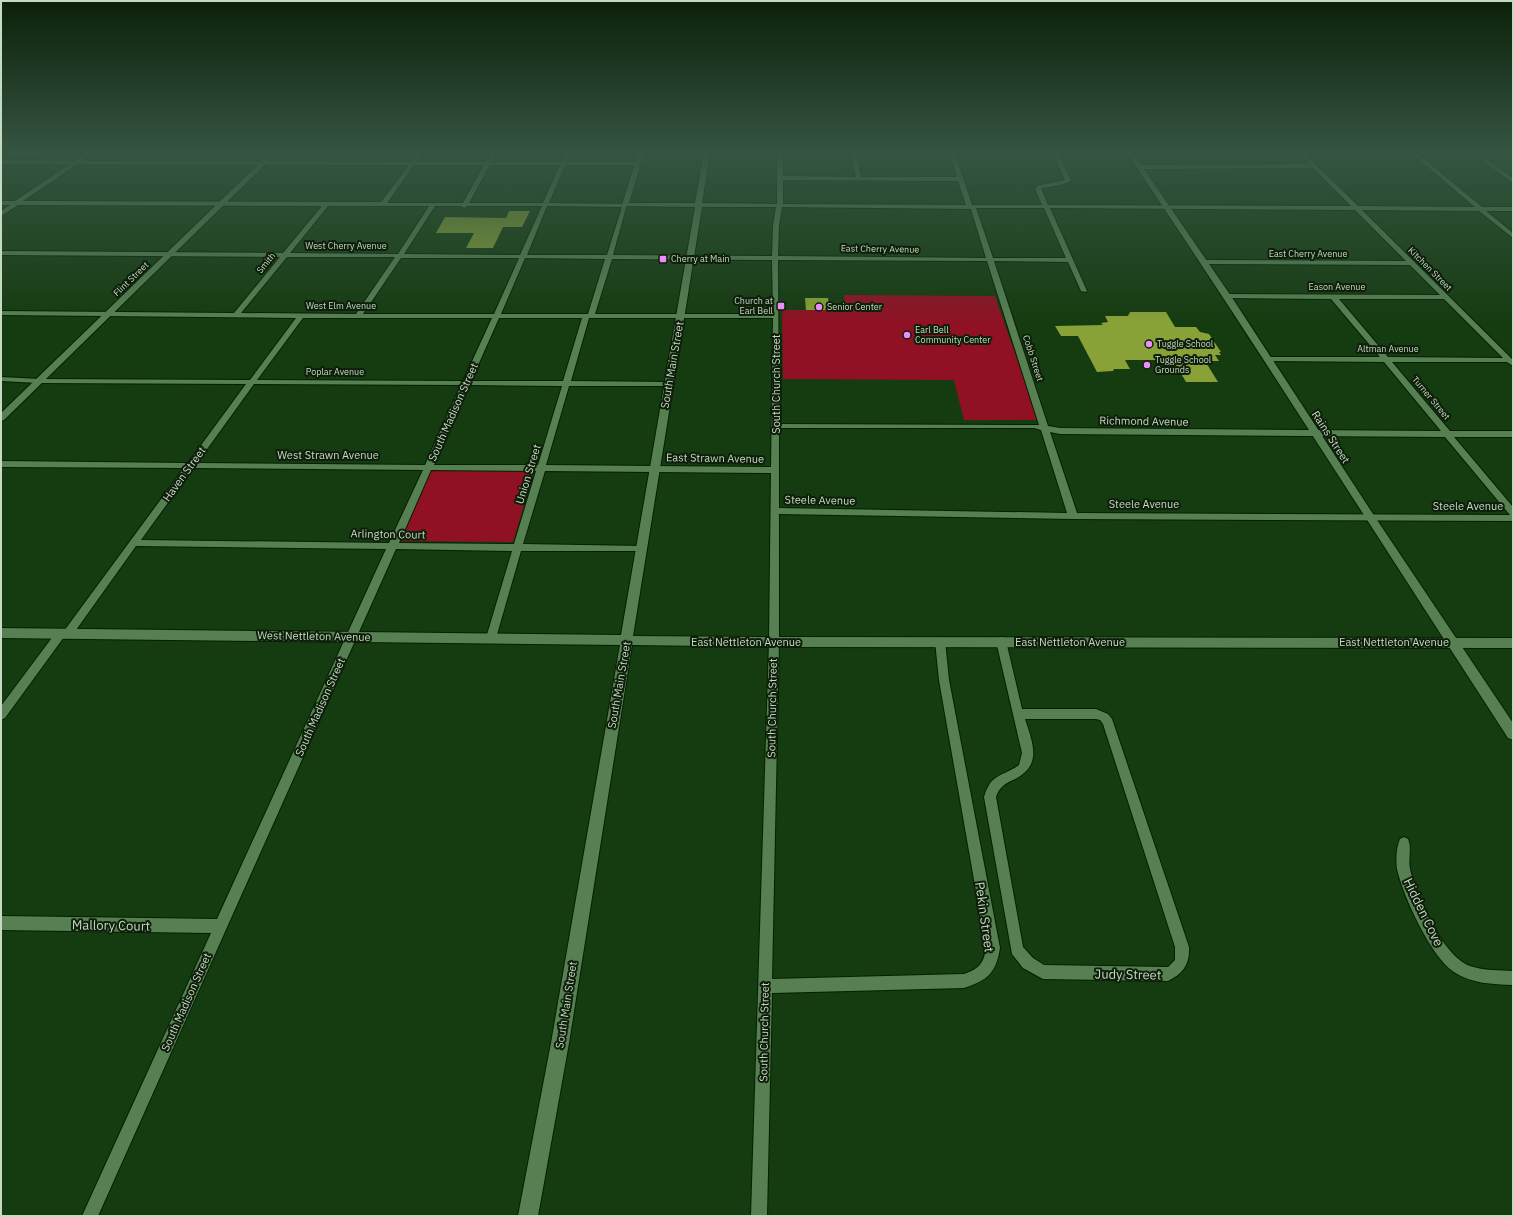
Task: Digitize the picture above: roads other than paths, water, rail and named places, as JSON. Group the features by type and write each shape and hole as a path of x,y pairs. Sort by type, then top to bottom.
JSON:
{"main road":[{"name":"Flint Street","path":"1,418 216,210"},
{"name":"South Main Street","path":"528,1216 560,1042 699,210"},
{"name":"Rains Street","path":"1168,210 1228,296 1314,434 1513,734"},
{"name":"West Nettleton Avenue","path":"1,632 626,641"},
{"name":"East Nettleton Avenue","path":"626,641 1513,643"}],"street":[{"name":"Smith","path":"236,315 322,210"},
{"path":"358,316 430,210"},
{"name":"South Madison Street","path":"90,1216 497,315 542,210"},
{"name":"Union Street","path":"491,638 566,384 624,210"},
{"name":"South Church Street","path":"759,1216 774,642 775,257 776,226 779,210"},
{"name":"Cobb Street","path":"973,210 991,259 1073,516"},
{"path":"1048,210 1069,260 1084,291"},
{"name":"Kitchen Street","path":"1358,210 1511,362"},
{"path":"1481,210 1513,236"},
{"name":"West Cherry Avenue","path":"1,253 691,257"},
{"name":"East Cherry Avenue","path":"691,257 1069,260"},
{"name":"East Cherry Avenue","path":"1204,262 1412,263"},
{"name":"Eason Avenue","path":"1228,296 1446,297"},
{"name":"Turner Street","path":"1333,296 1513,512"},
{"name":"West Elm Avenue","path":"1,313 358,316 776,316"},
{"name":"Haven Street","path":"1,715 134,543 301,315"},
{"name":"Altman Avenue","path":"1268,359 1385,359 1511,362"},
{"name":"Poplar Avenue","path":"1,379 39,381 669,384"},
{"name":"Richmond Avenue","path":"775,426 1034,426 1060,431 1314,434 1513,434"},
{"name":"West Strawn Avenue","path":"1,464 655,468"},
{"name":"East Strawn Avenue","path":"655,468 775,470"},
{"name":"Steele Avenue","path":"775,511 1073,516 1513,518"},
{"name":"Arlington Court","path":"134,543 642,549"},
{"name":"Pekin Street","path":"765,986 964,981 978,977 986,970 991,962 993,948 944,680 940,641"},
{"name":"Judy Street","path":"1001,641 1018,714 1028,753 1026,764 1019,773 1001,779 995,785 990,797 1017,949 1030,966 1043,972 1168,974 1176,970 1183,957 1182,947 1135,808 1108,722 1104,717 1096,714 1018,714"},
{"name":"Hidden Cove","path":"1404,843 1404,869 1411,890 1439,947 1452,962 1470,973 1486,977 1513,978"},
{"name":"Mallory Court","path":"1,923 221,926"}],"place":[{"name":"Cherry at Main","path":"663,259"},
{"name":"Church at Earl Bell","path":"781,306"},
{"name":"Senior Center","path":"819,307"},
{"name":"Earl Bell Community Center","path":"907,335"},
{"name":"Tuggle School","path":"1149,344"},
{"name":"Tuggle School Grounds","path":"1147,365"}]}
